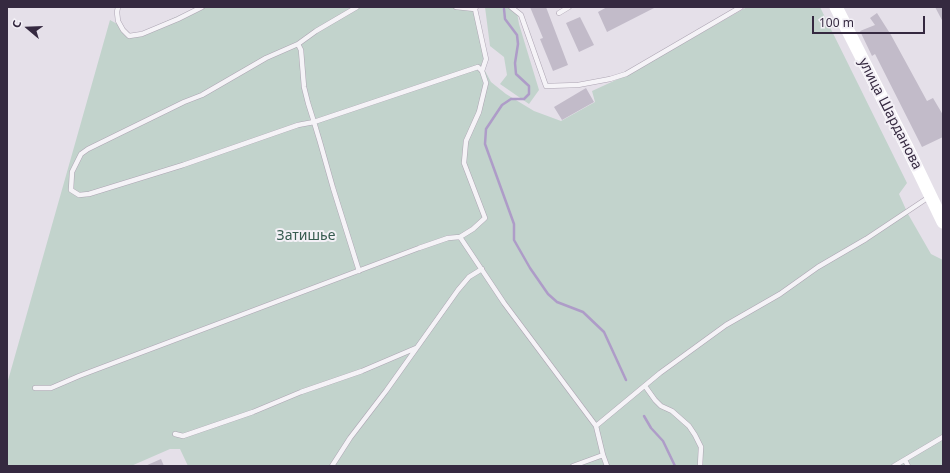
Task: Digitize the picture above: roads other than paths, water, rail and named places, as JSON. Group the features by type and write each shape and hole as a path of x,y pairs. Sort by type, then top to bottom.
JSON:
{"main road":[{"name":"улица Шарданова","path":"836,7 943,222"}],"lane":[{"path":"118,7 118,21 123,30 129,36 142,34 202,7"},
{"path":"35,388 51,388 78,376 448,238 460,237 473,229 485,218 464,164 466,141 480,112 486,83 482,71 478,67 314,122 298,125 190,163 89,194 79,195 72,190 72,172 82,154 88,149 184,102 202,95 266,58 298,44 316,31 357,7"},
{"path":"456,7 476,8 486,59 482,71"},
{"path":"511,7 521,15 546,86 578,85 610,79 626,74 741,7"},
{"path":"559,13 569,7"},
{"path":"298,44 301,55 304,87 359,271"},
{"path":"596,426 726,325 780,294 818,267 866,239 931,196"},
{"path":"460,237 504,303 596,426 607,466"},
{"path":"332,466 350,438 432,328 458,290 469,277 482,269"},
{"path":"175,434 183,436 253,412 301,392 362,371 416,348"},
{"path":"646,386 661,406 672,411 689,426 695,434 701,447 700,466"},
{"path":"894,466 943,437"},
{"path":"573,466 603,455"},
{"path":"905,460 908,466"}],"waterway":[{"path":"504,9 505,19 517,35 518,44 515,63 516,74 529,86 529,94 524,99 511,99 502,105 486,129 485,144 514,224 514,240 530,268 548,294 557,302 583,312 604,332 626,380"},
{"path":"644,416 651,428 663,441 675,466"}],"park label":[{"name":"Затишье","path":"306,236"}]}
